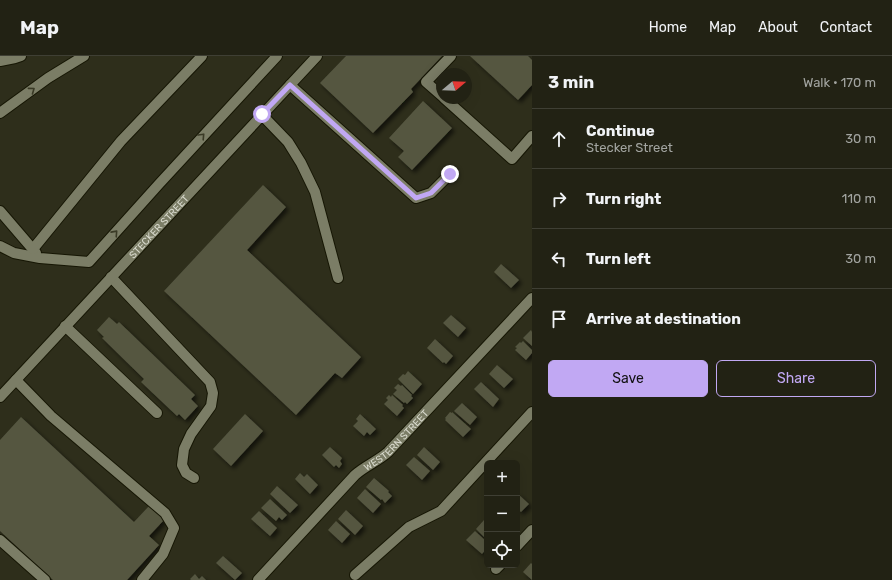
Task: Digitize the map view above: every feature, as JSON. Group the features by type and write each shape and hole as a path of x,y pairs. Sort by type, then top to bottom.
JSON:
{"street":[{"path":"0,61 21,56"},
{"path":"0,113 48,78 84,56"},
{"path":"33,249 121,141 202,56"},
{"path":"0,246 14,253 40,258 89,262 276,56"},
{"name":"STECKER STREET","path":"0,396 317,56"},
{"path":"439,68 451,56"},
{"path":"436,72 426,82 436,91"},
{"path":"290,85 416,198 431,193 450,174"},
{"path":"451,104 512,159 532,136"},
{"path":"262,114 288,142 301,163 315,192 338,278"},
{"path":"0,211 40,258"},
{"path":"111,277 210,382 213,393 211,406 191,434 184,450 182,465 186,474 194,478"},
{"name":"WESTERN STREET","path":"258,580 355,475 388,452 532,298"},
{"path":"66,326 157,414"},
{"path":"16,380 51,416 165,513 174,528 163,554 142,580"},
{"path":"355,576 409,527 441,511 532,412"},
{"path":"520,543 532,530"},
{"path":"0,540 44,580"}],"building":[{"path":"346,56 442,56 411,89 413,92 373,133 320,83"},
{"path":"470,56 528,56 532,60 532,85 518,100"},
{"path":"423,101 452,128 412,170 398,157 404,151 389,138"},
{"path":"263,185 286,207 247,250 361,357 342,378 335,373 296,415 164,291"},
{"path":"501,264 519,280 511,288 494,272"},
{"path":"451,315 466,328 458,337 443,323"},
{"path":"109,317 117,324 119,322 195,395 191,399 198,406 185,420 179,414 177,416 141,382 144,379 102,338 104,337 97,330"},
{"path":"531,330 532,332 532,346 523,338"},
{"path":"435,339 453,356 446,364 427,348"},
{"path":"523,341 532,350 532,353 526,360 515,350 517,348 515,347"},
{"path":"497,365 513,379 504,388 489,374"},
{"path":"408,371 422,384 413,394 398,379 403,374 405,375"},
{"path":"481,382 499,399 493,407 474,389"},
{"path":"398,384 401,386 402,385 412,395 411,396 413,398 407,404 393,394 397,390 394,388"},
{"path":"389,395 391,397 392,395 403,405 402,406 404,408 397,416 384,404 388,400 386,398"},
{"path":"462,403 477,417 470,425 454,411"},
{"path":"450,412 452,412 471,429 463,437 445,420"},
{"path":"245,414 263,431 231,466 213,449"},
{"path":"360,414 376,429 370,435 367,432 364,436 353,426 358,421 356,419"},
{"path":"21,417 134,522 149,506 164,520 149,536 159,545 127,580 53,580 0,531 0,440"},
{"path":"330,447 342,458 340,461 342,464 339,468 336,465 334,467 322,455"},
{"path":"424,447 440,462 433,470 417,455"},
{"path":"414,457 430,471 422,480 406,465"},
{"path":"300,473 304,477 307,474 318,485 310,494 295,479"},
{"path":"374,478 389,491 388,492 392,496 385,503 366,487"},
{"path":"277,486 298,505 290,513 270,494"},
{"path":"365,489 381,504 373,513 357,498"},
{"path":"520,496 529,504 521,512 520,511"},
{"path":"270,499 287,515 282,520 279,517 276,521 261,508"},
{"path":"346,510 363,526 355,535 338,519"},
{"path":"259,511 277,528 270,536 251,519"},
{"path":"484,520 484,537 476,529"},
{"path":"336,521 350,534 342,543 328,530"},
{"path":"475,531 484,539 484,552 482,554 466,540"},
{"path":"223,556 242,573 235,580 216,563"},
{"path":"531,563 532,564 532,580 523,572"},
{"path":"195,574 199,579 202,576 206,580 191,580 190,579"}],"route":[{"path":"262,114 290,85 416,198 431,193 450,174"}]}
